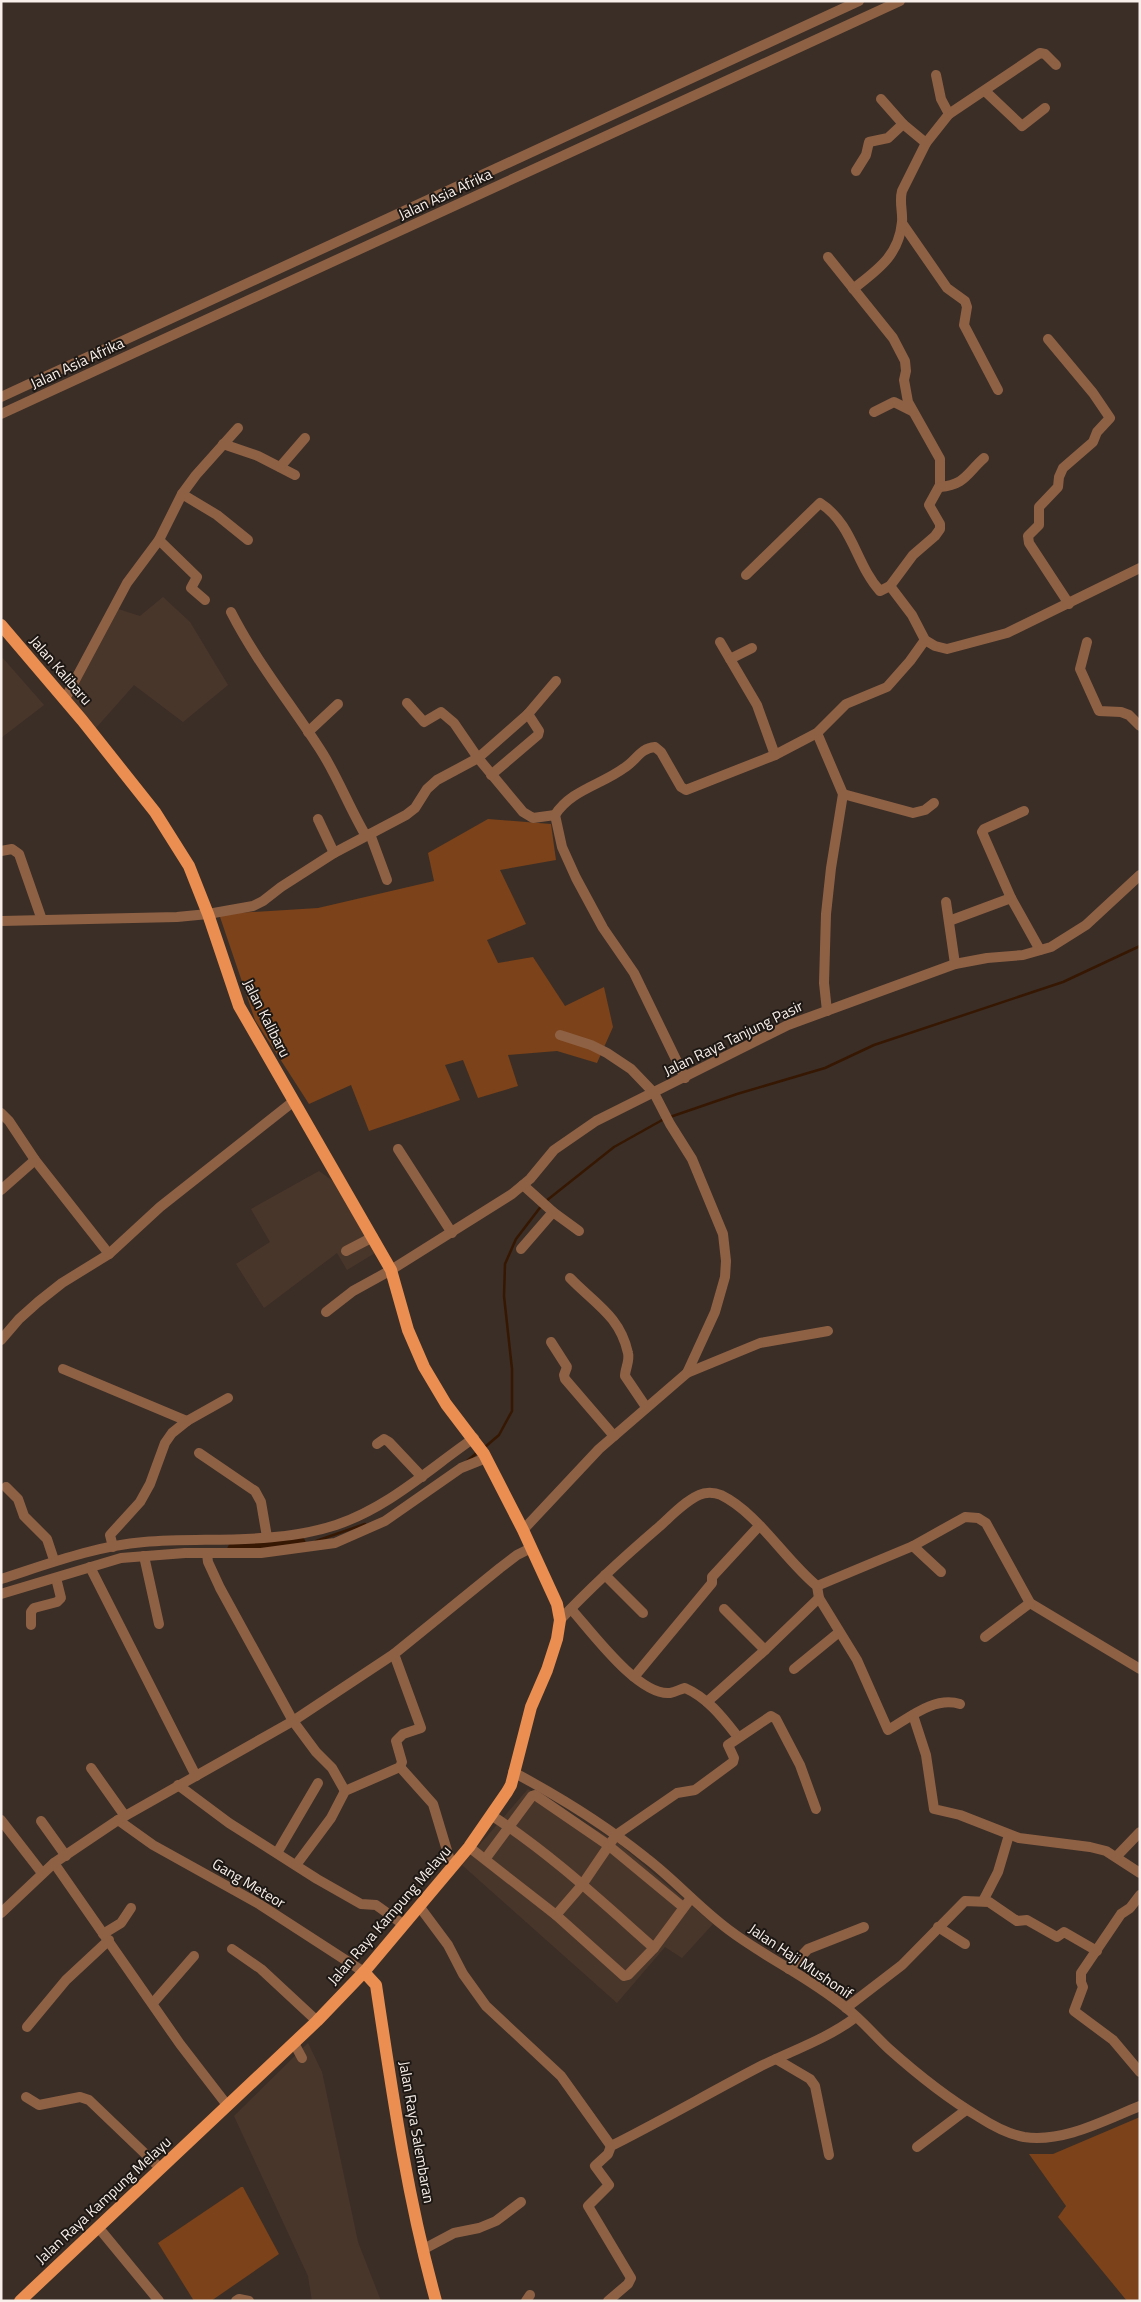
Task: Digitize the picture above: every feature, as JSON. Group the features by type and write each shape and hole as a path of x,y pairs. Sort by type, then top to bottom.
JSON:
{"main road":[{"name":"Jalan Kalibaru","path":"1,626 65,700 155,812 189,866 208,914 239,1006 391,1270 408,1330 424,1367 446,1404 480,1448"},
{"name":"Jalan Raya Kampung Melayu","path":"20,2301 318,2021 364,1972 469,1847 511,1785 531,1707 547,1670 557,1639 560,1620 557,1604 523,1530 480,1448"},
{"name":"Jalan Raya Salembaran","path":"364,1972 376,1985 396,2118 422,2250 436,2301"}],"street":[{"name":"Jalan Asia Afrika","path":"1,397 859,1"},
{"name":"Jalan Asia Afrika","path":"1,414 900,1"},
{"path":"853,289 887,262 893,252 902,223 900,200 902,192 926,143 949,114 1040,54 1045,54 1056,65"},
{"path":"936,75 941,100 949,114"},
{"path":"985,91 1022,126 1045,108"},
{"path":"881,99 902,124 926,143"},
{"path":"856,171 866,154 870,142 888,138 902,124"},
{"path":"902,223 947,288 965,301 964,326 998,390"},
{"path":"746,575 820,503 849,534 871,581 880,591 890,586 913,555 935,536 940,529 940,524 929,505 940,487 939,455 912,412 906,392 904,380 906,366 902,354 893,338 828,257"},
{"path":"1048,339 1093,393 1110,418 1097,432 1097,437 1064,468 1058,487 1039,507 1039,525 1028,536 1029,543 1069,604"},
{"path":"874,412 891,402 912,412"},
{"path":"65,700 127,583 160,540 182,494 196,474 238,428"},
{"path":"280,467 305,438"},
{"path":"223,444 258,456 295,475"},
{"path":"940,487 952,486 962,482 984,458"},
{"path":"182,494 217,515 248,540"},
{"path":"160,540 197,577 191,588 205,600"},
{"path":"890,586 912,614 925,640 940,648 957,647 1007,633 1140,568"},
{"path":"231,612 248,645 324,756 353,814 368,835 387,880"},
{"path":"407,703 424,722 437,713 445,714 454,723 478,758 518,807 533,818 555,815 569,800 626,768 640,752 650,748 655,747 661,752 682,787 686,790 775,755 817,733 846,704 887,687 910,661 925,640"},
{"path":"720,642 757,705 775,755"},
{"path":"1088,642 1080,668 1099,711 1121,712 1129,715 1140,726"},
{"path":"730,659 752,648"},
{"path":"1,921 152,918 208,914 253,906 334,853 406,815 415,808 427,789 437,780 478,758 528,714 556,681"},
{"path":"308,732 338,704"},
{"path":"491,775 538,735 539,731 528,714"},
{"path":"817,733 843,794 831,868 826,914 824,983 827,1011"},
{"path":"843,794 913,813 921,812 934,803"},
{"path":"1024,812 984,829 982,832 1012,898 1040,950"},
{"path":"555,815 562,848 576,878 603,928 634,973 685,1078"},
{"path":"318,819 334,853"},
{"path":"1,851 12,850 19,854 42,920"},
{"name":"Jalan Raya Tanjung Pasir","path":"326,1312 353,1291 452,1233 512,1194 523,1185 554,1150 573,1135 655,1096 685,1078 788,1025 956,964 987,958 1023,955 1051,947 1086,925 1140,875"},
{"path":"949,921 1012,898"},
{"path":"946,902 956,964"},
{"path":"560,1035 591,1045 607,1053 631,1069 655,1096 692,1159 724,1234 725,1277 716,1312 687,1373"},
{"path":"1,1340 19,1319 50,1292 109,1254 160,1207 294,1101"},
{"path":"1,1113 12,1125 35,1160 109,1254"},
{"path":"398,1149 452,1233"},
{"path":"1,1190 35,1160"},
{"path":"523,1185 550,1210 579,1231"},
{"path":"521,1249 550,1210"},
{"path":"346,1252 372,1237"},
{"path":"570,1278 612,1316 628,1353 625,1376 646,1407"},
{"path":"523,1530 599,1450 687,1373 760,1344 828,1331"},
{"path":"552,1342 565,1361 567,1367 564,1375 566,1379 614,1436"},
{"path":"63,1369 187,1421"},
{"path":"113,1547 110,1535 112,1531 140,1502 150,1484 165,1443 172,1433 187,1421 228,1398"},
{"path":"377,1444 384,1439 389,1442 422,1477"},
{"path":"1,1579 54,1560 142,1542 267,1537 313,1531 337,1524 382,1505 422,1477 480,1448"},
{"path":"1,1594 121,1558 268,1553 326,1545 343,1540 385,1521 461,1468 480,1448"},
{"path":"199,1453 255,1491 261,1502 267,1537"},
{"path":"6,1487 18,1499 24,1516 47,1539 54,1560"},
{"path":"560,1620 605,1575 682,1506 700,1494 722,1495 775,1541 802,1574 817,1586 819,1598 838,1633 857,1660 888,1730 918,1710 938,1704 960,1704"},
{"path":"817,1586 913,1546 964,1517 978,1518 986,1523 1030,1603 1140,1669"},
{"path":"634,1677 712,1584 712,1577 759,1526"},
{"path":"913,1546 942,1572"},
{"path":"1,1913 54,1863 122,1818 293,1721 394,1654 507,1563 531,1548"},
{"path":"207,1554 208,1562 228,1604 293,1721 316,1752 332,1768 345,1791"},
{"path":"144,1556 159,1624"},
{"path":"90,1568 196,1776"},
{"path":"605,1575 643,1613"},
{"path":"31,1625 31,1612 34,1608 57,1602 62,1598 56,1578"},
{"path":"707,1702 819,1598"},
{"path":"986,1638 1030,1603"},
{"path":"724,1608 765,1650"},
{"path":"571,1609 634,1677 658,1691 670,1693 685,1688 707,1702 738,1737"},
{"path":"794,1670 838,1633"},
{"path":"296,1865 331,1818 345,1791 400,1767 402,1762 396,1741 403,1734 421,1728 394,1654"},
{"path":"913,1715 926,1755 934,1810 960,1815 1009,1835 1039,1842 1090,1847 1106,1851 1140,1873"},
{"path":"556,1915 582,1885 616,1835 677,1793 695,1790 733,1762 734,1758 727,1746 771,1716 775,1718 800,1765 816,1809"},
{"path":"400,1767 433,1804 452,1867"},
{"name":"Gang Meteor","path":"91,1768 122,1818 153,1845 259,1904 364,1972"},
{"name":"Jalan Haji Mushonif","path":"513,1772 566,1800 616,1835 647,1858 727,1929 846,2008 912,2069 966,2110 1004,2131 1026,2137 1040,2138 1068,2133 1140,2106"},
{"path":"277,1853 318,1783"},
{"path":"178,1785 229,1823 296,1865 361,1904 376,1905 404,1925"},
{"path":"486,1858 532,1796 535,1795 608,1845 683,1906"},
{"path":"492,1815 582,1885 654,1948"},
{"path":"1,1820 42,1873"},
{"path":"41,1821 66,1856"},
{"path":"1116,1858 1140,1832"},
{"path":"983,1901 998,1872 1009,1835"},
{"path":"469,1847 486,1858 556,1915 624,1976 628,1975 654,1948 683,1906 691,1898"},
{"path":"54,1863 153,2002 180,2044 227,2105"},
{"path":"1140,1895 1130,1908 1120,1914 1081,1973 1083,1987 1074,2011 1113,2040 1140,2072"},
{"path":"846,2008 902,1965 965,1902 983,1901 995,1904 1017,1921 1027,1920 1058,1938 1064,1932 1096,1951"},
{"path":"419,1906 448,1945 463,1974 486,2006 561,2076 611,2146"},
{"path":"27,2027 66,1980 118,1926 131,1908"},
{"path":"789,1969 808,1950 864,1927"},
{"path":"938,1927 965,1944"},
{"path":"232,1948 262,1969 318,2021"},
{"path":"153,2002 194,1956"},
{"path":"608,2301 628,2284 631,2278 588,2206 609,2185 595,2166 608,2154 611,2146 776,2059 834,2032 856,2016"},
{"path":"294,2043 302,2058"},
{"path":"776,2059 810,2079 815,2086 829,2155"},
{"path":"26,2097 39,2105 80,2097 89,2100 160,2168"},
{"path":"917,2147 966,2110"},
{"path":"422,2250 446,2236 479,2228 496,2221 521,2202"},
{"path":"98,2227 159,2301"},
{"path":"236,2301 239,2299 249,2301"}],"shaded area":[{"path":"163,597 190,622 228,685 183,722 134,685 95,729 68,700 115,608 140,616"},
{"path":"1,656 44,705 1,738"},
{"path":"488,819 551,824 556,860 500,870 526,924 487,940 498,963 533,957 565,1006 604,987 613,1027 597,1063 557,1051 508,1055 518,1086 478,1098 463,1060 445,1065 460,1100 369,1131 351,1085 309,1104 255,1020 219,914 318,908 434,881 428,853"},
{"path":"319,1171 337,1184 375,1253 347,1270 337,1253 264,1308 236,1264 270,1242 251,1209"},
{"path":"528,1789 618,1843 713,1924 682,1958 665,1947 617,2003 462,1865"},
{"path":"308,2043 322,2072 358,2242 381,2301 312,2301 308,2276 234,2116"},
{"path":"1140,2117 1140,2301 1127,2301 1058,2217 1066,2206 1029,2154 1053,2154"},
{"path":"243,2187 279,2254 211,2301 194,2301 158,2243"}],"waterway":[{"path":"670,1117 737,1094 825,1068 874,1045 1063,982 1140,946"},
{"path":"546,1201 614,1147 664,1119"},
{"path":"485,1447 499,1435 512,1411 512,1369 504,1296 505,1264 516,1239 542,1205"},
{"path":"467,1461 478,1452"},
{"path":"316,1541 365,1524"},
{"path":"235,1550 298,1544"}]}
